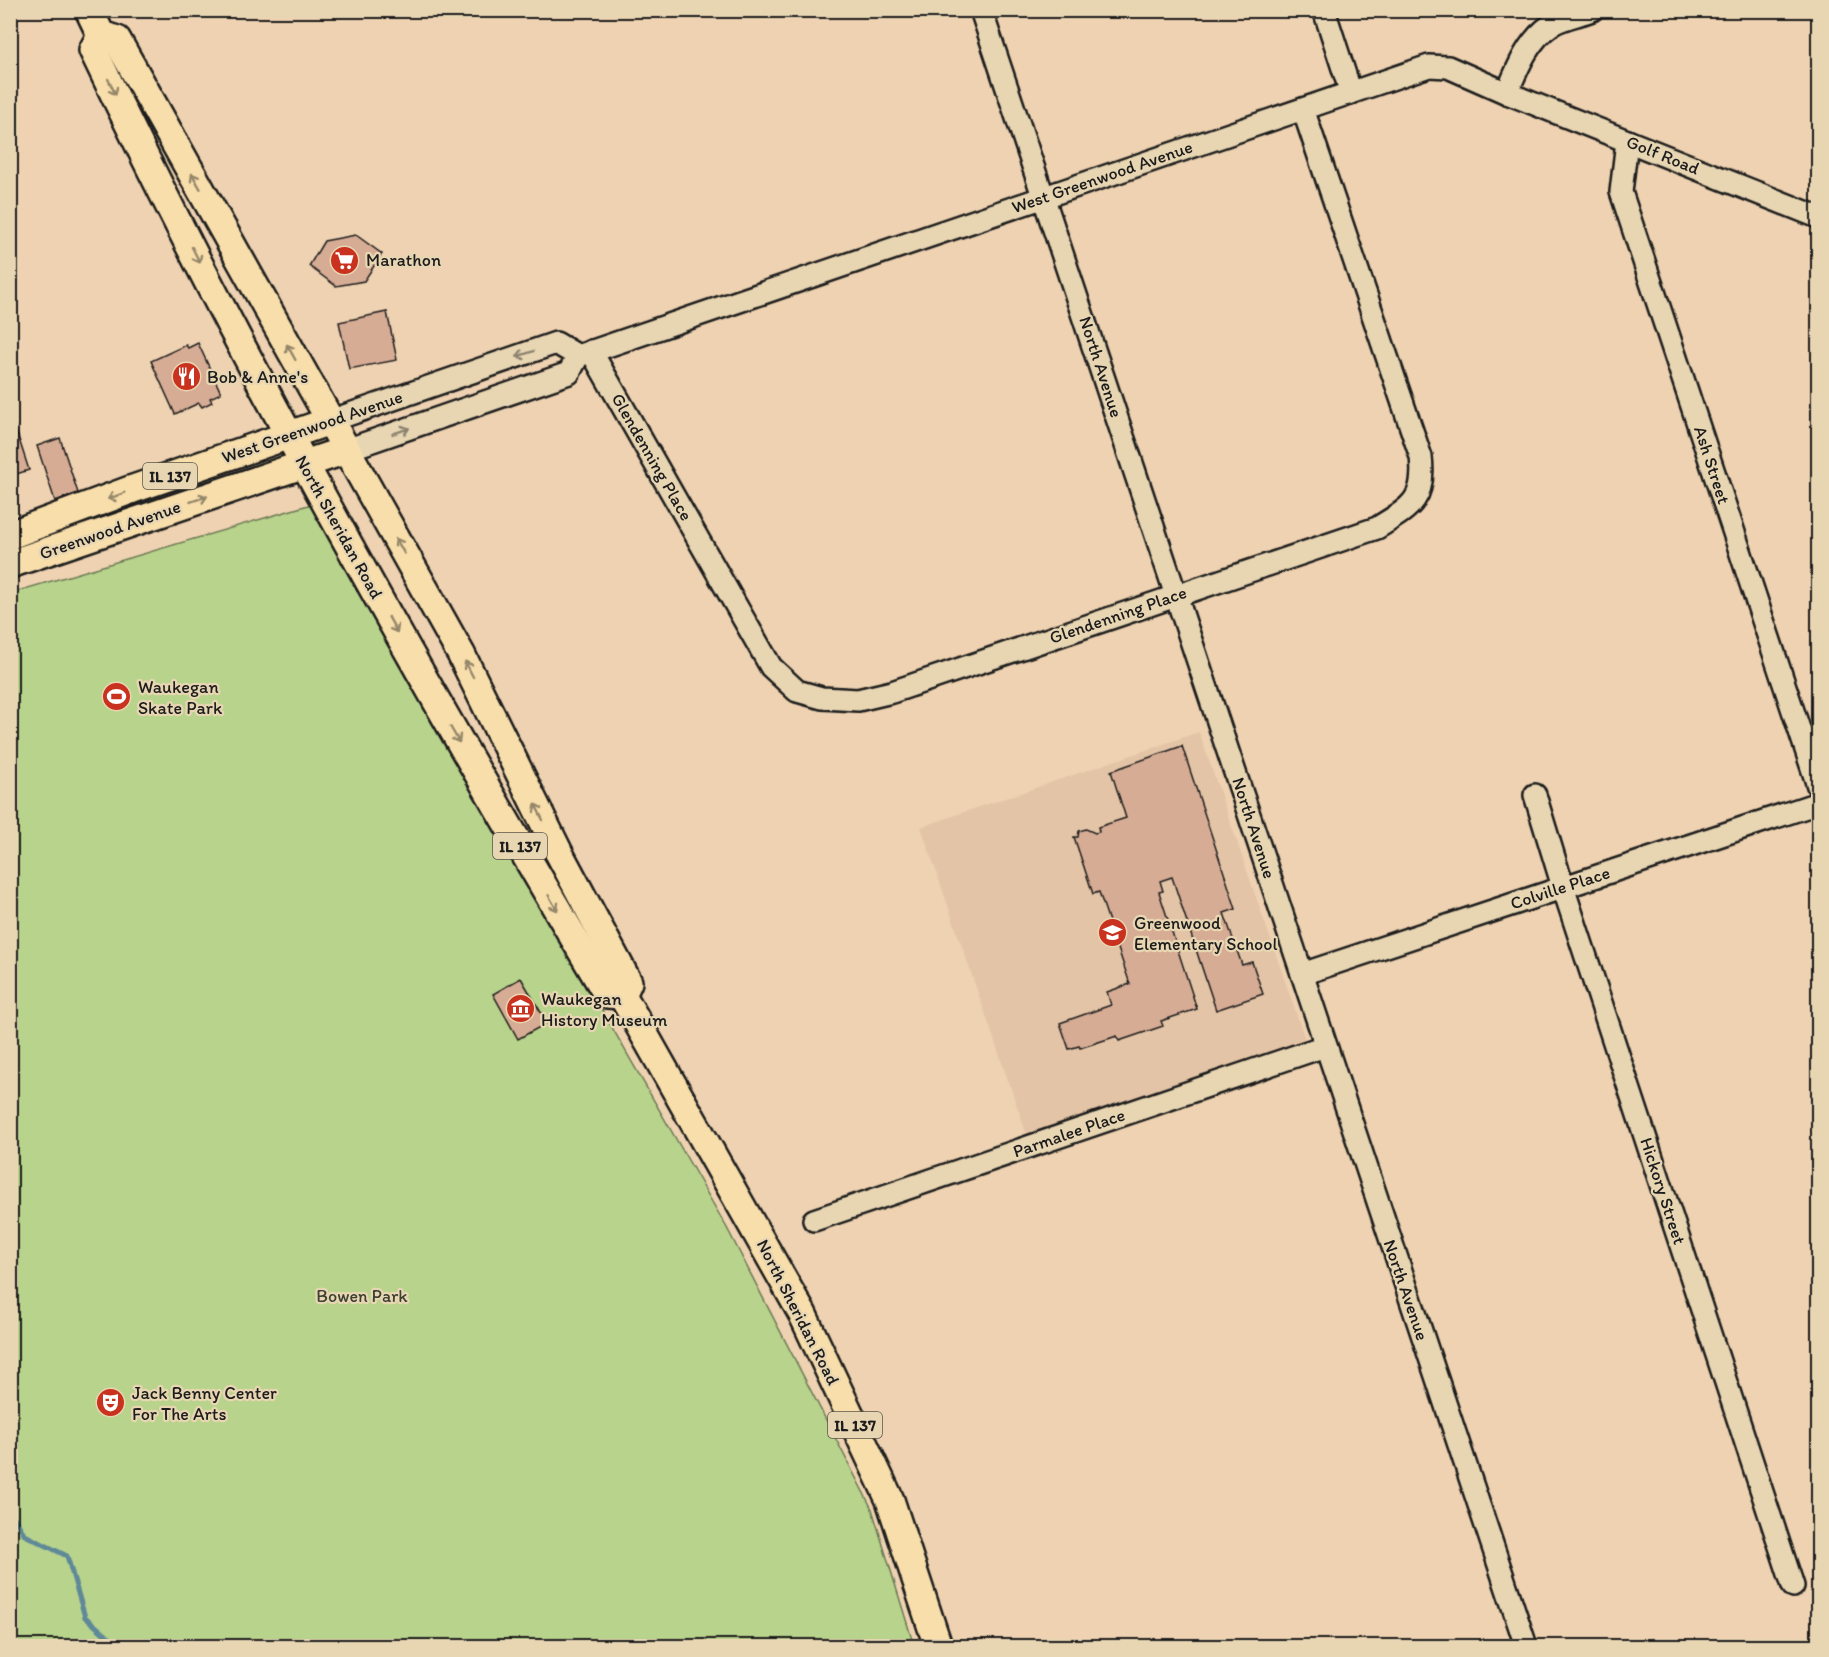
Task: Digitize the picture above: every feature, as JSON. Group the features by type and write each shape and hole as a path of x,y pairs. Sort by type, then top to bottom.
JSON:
{"main road":[{"name":"North Sheridan Road","path":"89,10 102,35 117,40 461,654 559,853 628,982 622,995"},
{"name":"North Sheridan Road","path":"102,35 93,50 304,464 442,711 607,994 622,995"},
{"name":"West Greenwood Avenue","path":"10,535 330,421"},
{"name":"Greenwood Avenue","path":"10,564 346,450"},
{"name":"North Sheridan Road","path":"622,995 803,1315 890,1500 939,1647"}],"street":[{"name":"North Avenue","path":"981,10 1526,1647"},
{"path":"1324,10 1351,93"},
{"path":"1507,93 1519,63 1532,44 1551,24 1592,10"},
{"name":"West Greenwood Avenue","path":"346,450 569,373 585,354 1428,66 1448,68 1507,93"},
{"name":"Golf Road","path":"1507,93 1818,217"},
{"name":"Glendenning Place","path":"585,354 771,667 797,691 822,698 858,700 903,688 1377,528 1406,510 1415,500 1424,479 1421,457 1304,109"},
{"name":"Ash Street","path":"1627,141 1622,192 1818,786"},
{"name":"West Greenwood Avenue","path":"330,421 556,344 585,354"},
{"name":"Hickory Street","path":"1535,795 1563,887 1793,1586"},
{"name":"Colville Place","path":"1302,974 1818,803"},
{"name":"Parmalee Place","path":"814,1220 1325,1046"}],"shaded area":[{"name":"Greenwood Elementary School","path":"1199,732 1305,1039 1027,1135 921,827"}],"green space":[{"name":"Bowen Park","path":"312,504 727,1228 872,1509 914,1646 11,1646 11,593"}],"building":[{"name":"Marathon","path":"356,235 382,254 364,281 336,286 309,266 324,241"},
{"name":"Marathon","path":"387,312 397,360 349,369 339,322"},
{"name":"Bob & Anne's","path":"198,343 221,393 210,398 212,402 202,407 199,403 175,414 151,361 186,345 188,348"},
{"path":"13,421 29,470 10,476 10,422"},
{"path":"60,438 78,493 55,501 37,446"},
{"path":"1182,746 1236,909 1224,913 1242,965 1252,962 1263,994 1216,1010 1172,877 1160,881 1163,891 1159,892 1197,1009 1161,1021 1163,1026 1119,1041 1117,1036 1080,1048 1079,1046 1069,1049 1060,1023 1111,1005 1107,992 1130,984 1099,892 1093,894 1074,837 1078,837 1079,831 1086,829 1095,833 1099,832 1098,827 1126,818 1111,771"},
{"name":"Waukegan History Museum","path":"521,978 547,1023 518,1039 493,994"}],"waterway":[{"path":"10,1511 25,1535 67,1556 85,1617 119,1646"}],"place":[{"name":"Marathon","path":"345,260"},
{"name":"Bob & Anne's","path":"186,377"},
{"name":"Waukegan Skate Park","path":"117,697"},
{"name":"Greenwood Elementary School","path":"1113,933"},
{"name":"Waukegan History Museum","path":"520,1009"},
{"name":"Jack Benny Center For The Arts","path":"111,1403"}]}
